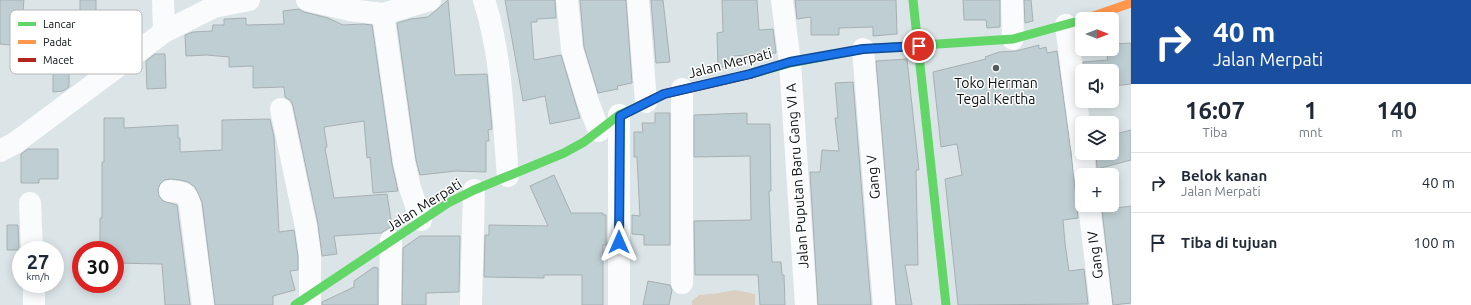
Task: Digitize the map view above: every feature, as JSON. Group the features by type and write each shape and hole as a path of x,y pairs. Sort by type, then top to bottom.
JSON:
{"street":[{"path":"163,0 164,32"},
{"path":"142,48 164,32 214,7 249,0"},
{"path":"307,0 350,5 383,14 430,0"},
{"path":"484,0 490,22 498,70 508,176"},
{"path":"567,0 572,49 588,102 599,131"},
{"path":"638,0 646,102"},
{"name":"Jalan Puputan Baru Gang VI A","path":"782,0 790,62 806,305"},
{"path":"913,0 946,305"},
{"path":"1012,0 1013,39"},
{"name":"Jalan Merpati","path":"1106,12 1131,3"},
{"path":"383,14 404,162 410,188 421,220"},
{"name":"Jalan Merpati","path":"305,302 421,220 448,203 474,190 584,142 620,116 664,94 750,74 790,62 863,49 1013,39 1075,23"},
{"name":"Gang V","path":"863,49 884,305"},
{"path":"1079,56 1081,116"},
{"path":"0,151 15,143 108,74"},
{"path":"682,89 682,283"},
{"path":"281,109 306,227 310,255 305,302"},
{"path":"619,305 620,116"},
{"path":"471,305 474,190"},
{"path":"170,191 187,195 190,205 203,305"},
{"path":"30,203 32,241"},
{"name":"Gang IV","path":"1090,212 1101,305"},
{"path":"390,305 391,241"},
{"path":"34,293 34,305"}],"shaded area":[{"path":"735,290 755,294 755,305 692,305 692,301 699,295"}],"building":[{"path":"0,0 24,0 23,10 10,10 10,45 0,44"},
{"path":"80,0 96,0 96,10 80,10"},
{"path":"448,0 455,75 487,74 492,129 488,130 489,141 486,141 486,172 456,171 420,175 416,160 397,23 411,19 428,17"},
{"path":"505,0 555,0 556,18 537,19 537,22 531,22 534,60 561,55 580,118 550,124 545,96 523,101"},
{"path":"580,0 626,0 632,83 617,86 618,89 598,93 584,47"},
{"path":"651,0 663,0 670,62 656,63"},
{"path":"722,0 757,0 759,30 773,29 776,53 733,56 733,65 718,68 717,33 723,32"},
{"path":"795,0 896,0 897,34 873,36 873,27 839,28 839,35 811,35 811,17 797,19"},
{"path":"963,0 1000,0 1000,27 987,28 986,20 964,20"},
{"path":"1024,0 1031,0 1033,21 1025,23"},
{"path":"299,9 304,12 328,18 343,25 372,25 392,164 398,191 373,193 370,157 367,158 364,121 324,127 327,147 325,148 334,198 387,194 392,226 381,233 334,236 337,254 322,256 318,224 293,106 291,101 285,97 284,87 253,88 253,66 229,67 229,57 206,55 186,56 185,35 193,32 212,31 213,25 224,25 224,19 246,18 246,25 284,24 283,11"},
{"path":"1131,43 1131,84 1119,85 1119,64 1083,64 1083,62 1108,60 1107,56 1119,56 1119,44"},
{"path":"1039,45 1039,49 1046,47 1047,53 1057,51 1071,152 1075,190 1075,212 1077,212 1078,218 1063,220 1065,243 1069,271 1084,269 1088,304 958,305 945,179 962,175 957,144 941,147 933,72 986,59 985,57 999,52 1016,51"},
{"path":"155,54 165,54 166,88 147,89 146,61"},
{"path":"907,59 919,170 916,170 918,265 905,265 912,305 896,305 876,61"},
{"path":"53,74 69,74 69,87 63,91 53,92"},
{"path":"853,82 871,305 818,305 810,172 820,172 822,150 839,151 835,118 838,118 835,83"},
{"path":"655,113 670,113 670,245 644,245 644,235 632,234 632,215 640,216 637,157 634,157 634,132 643,132 642,123 655,123"},
{"path":"747,113 747,124 770,124 771,191 769,191 772,262 781,262 782,275 784,275 785,305 760,305 758,275 695,275 694,221 751,220 750,156 694,157 694,115"},
{"path":"104,118 124,118 124,128 178,125 180,152 222,150 222,120 270,119 274,137 279,232 294,230 298,256 298,270 290,271 295,290 273,296 273,305 215,305 202,202 195,187 188,182 171,179 164,180 160,184 158,190 159,196 163,201 177,205 190,305 165,305 162,264 124,263 124,241 100,241 100,218 102,218 102,162 104,162"},
{"path":"1131,130 1131,160 1097,168 1096,160 1119,160 1119,133"},
{"path":"28,149 58,149 58,179 39,179 39,183 21,183 21,154"},
{"path":"554,175 571,213 603,213 603,215 606,215 606,245 603,245 603,305 582,305 582,275 544,275 544,278 484,277 485,235 489,235 489,225 548,226 530,186"},
{"path":"1131,206 1131,303 1113,305 1102,212 1119,212 1119,208"},
{"path":"7,225 18,225 19,241 12,241 12,250 7,250"},
{"path":"420,236 460,236 459,292 426,293 426,305 402,305 403,248"},
{"path":"374,267 378,268 378,305 322,305 322,302 354,287 354,281"},
{"path":"648,281 670,285 672,290 669,305 643,305"}],"traffic: fast":[{"path":"913,0 946,305"},
{"path":"751,74 790,63 863,49 1013,39 1075,22"},
{"path":"295,305 448,203 474,190 564,153 584,142 619,115 641,105"}],"traffic: slow":[{"path":"1105,12 1131,3"}],"traffic: jam":[{"path":"641,105 664,94 751,74"}],"place":[{"name":"Toko Herman Tegal Kertha","path":"996,68"}],"route":[{"path":"619,242 620,116 664,94 750,74 790,62 863,49 919,46"}]}
